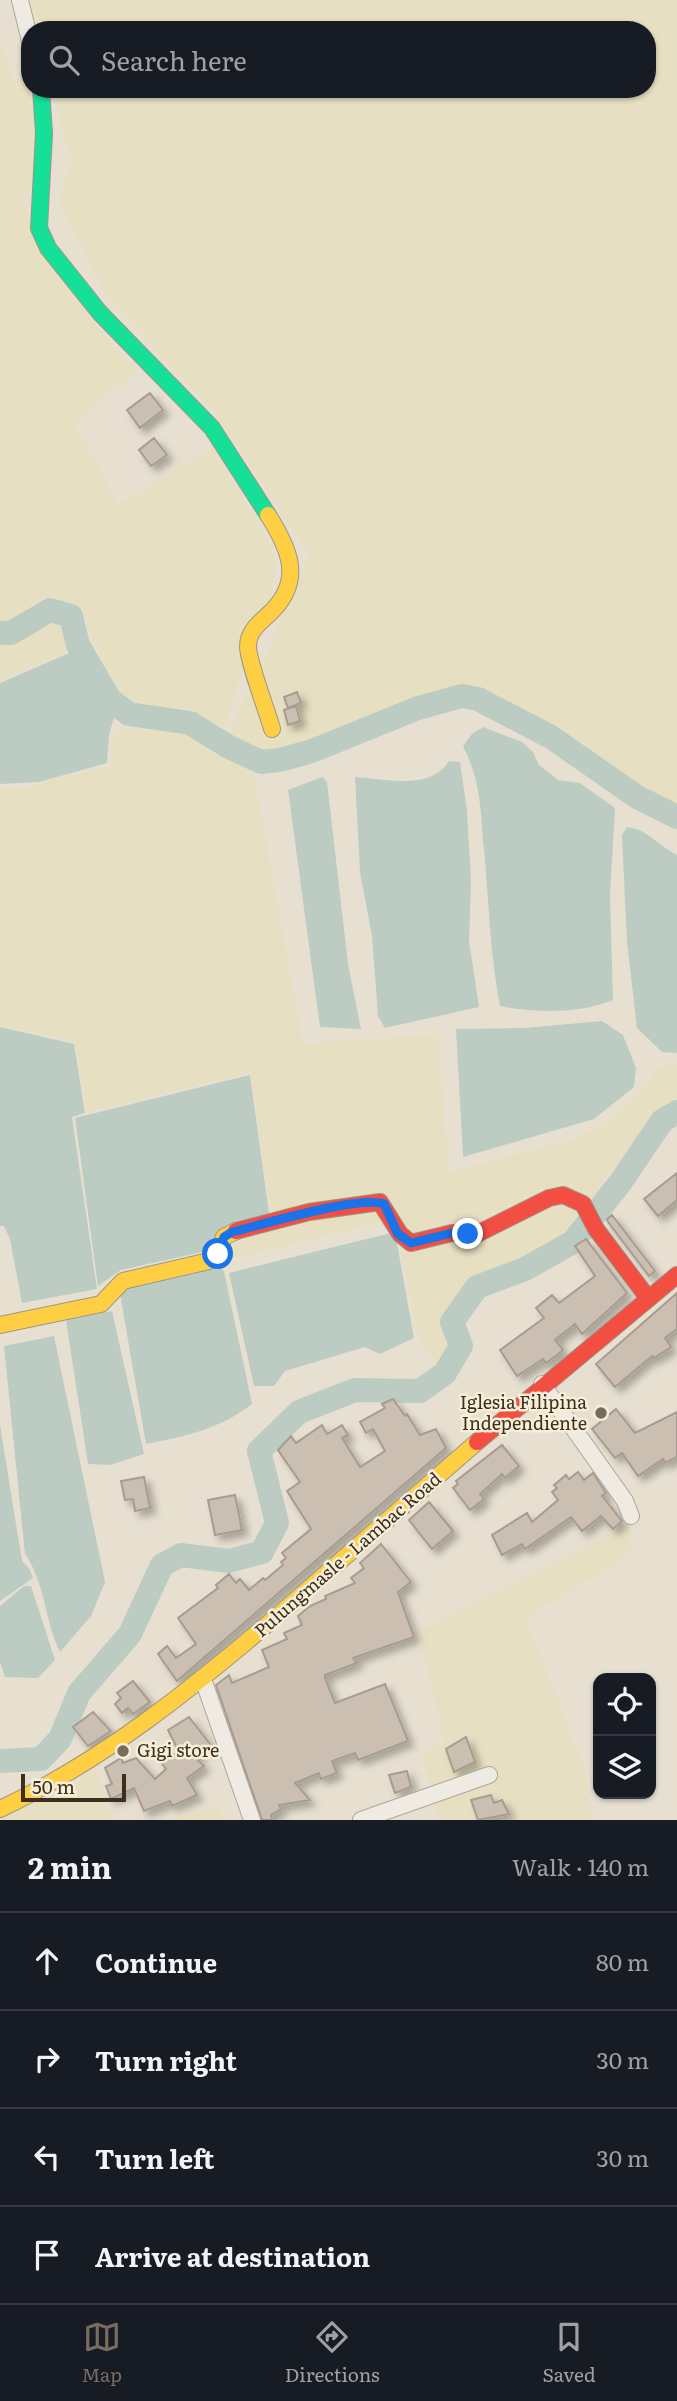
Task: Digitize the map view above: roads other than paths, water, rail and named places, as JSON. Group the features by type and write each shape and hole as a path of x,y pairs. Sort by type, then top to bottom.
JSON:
{"street":[{"path":"20,0 25,21"},
{"path":"42,98 44,133 38,203 40,228 48,248 117,331 212,428 288,545 291,571 287,590 280,604 254,628 248,646 272,729"},
{"path":"0,1325 101,1304 123,1281 209,1261 218,1254 221,1242 228,1234 309,1212 380,1202 387,1207 398,1234 411,1243 452,1233 477,1234 563,1195 583,1204 596,1229 648,1298"},
{"name":"Pulungmasle - Lambac Road","path":"0,1809 110,1748 203,1679 542,1384 677,1275"},
{"path":"542,1384 625,1501 631,1516"},
{"path":"203,1679 252,1820"},
{"path":"361,1820 489,1775"}],"waterway":[{"path":"0,633 11,633 50,610 71,616 78,645 110,700 129,714 190,723 229,747 261,762 312,751 418,708 462,696 478,699 551,737 637,797 677,817"},
{"path":"0,1761 41,1759 60,1739 79,1693 130,1634 162,1565 181,1555 229,1561 262,1552 277,1523 259,1451 299,1412 355,1390 420,1391 445,1373 461,1346 452,1322 477,1287 525,1269 573,1242 620,1183 662,1121 677,1112"}],"place":[{"name":"Iglesia Filipina Independiente","path":"601,1413"},
{"name":"Gigi store","path":"123,1751"}]}
